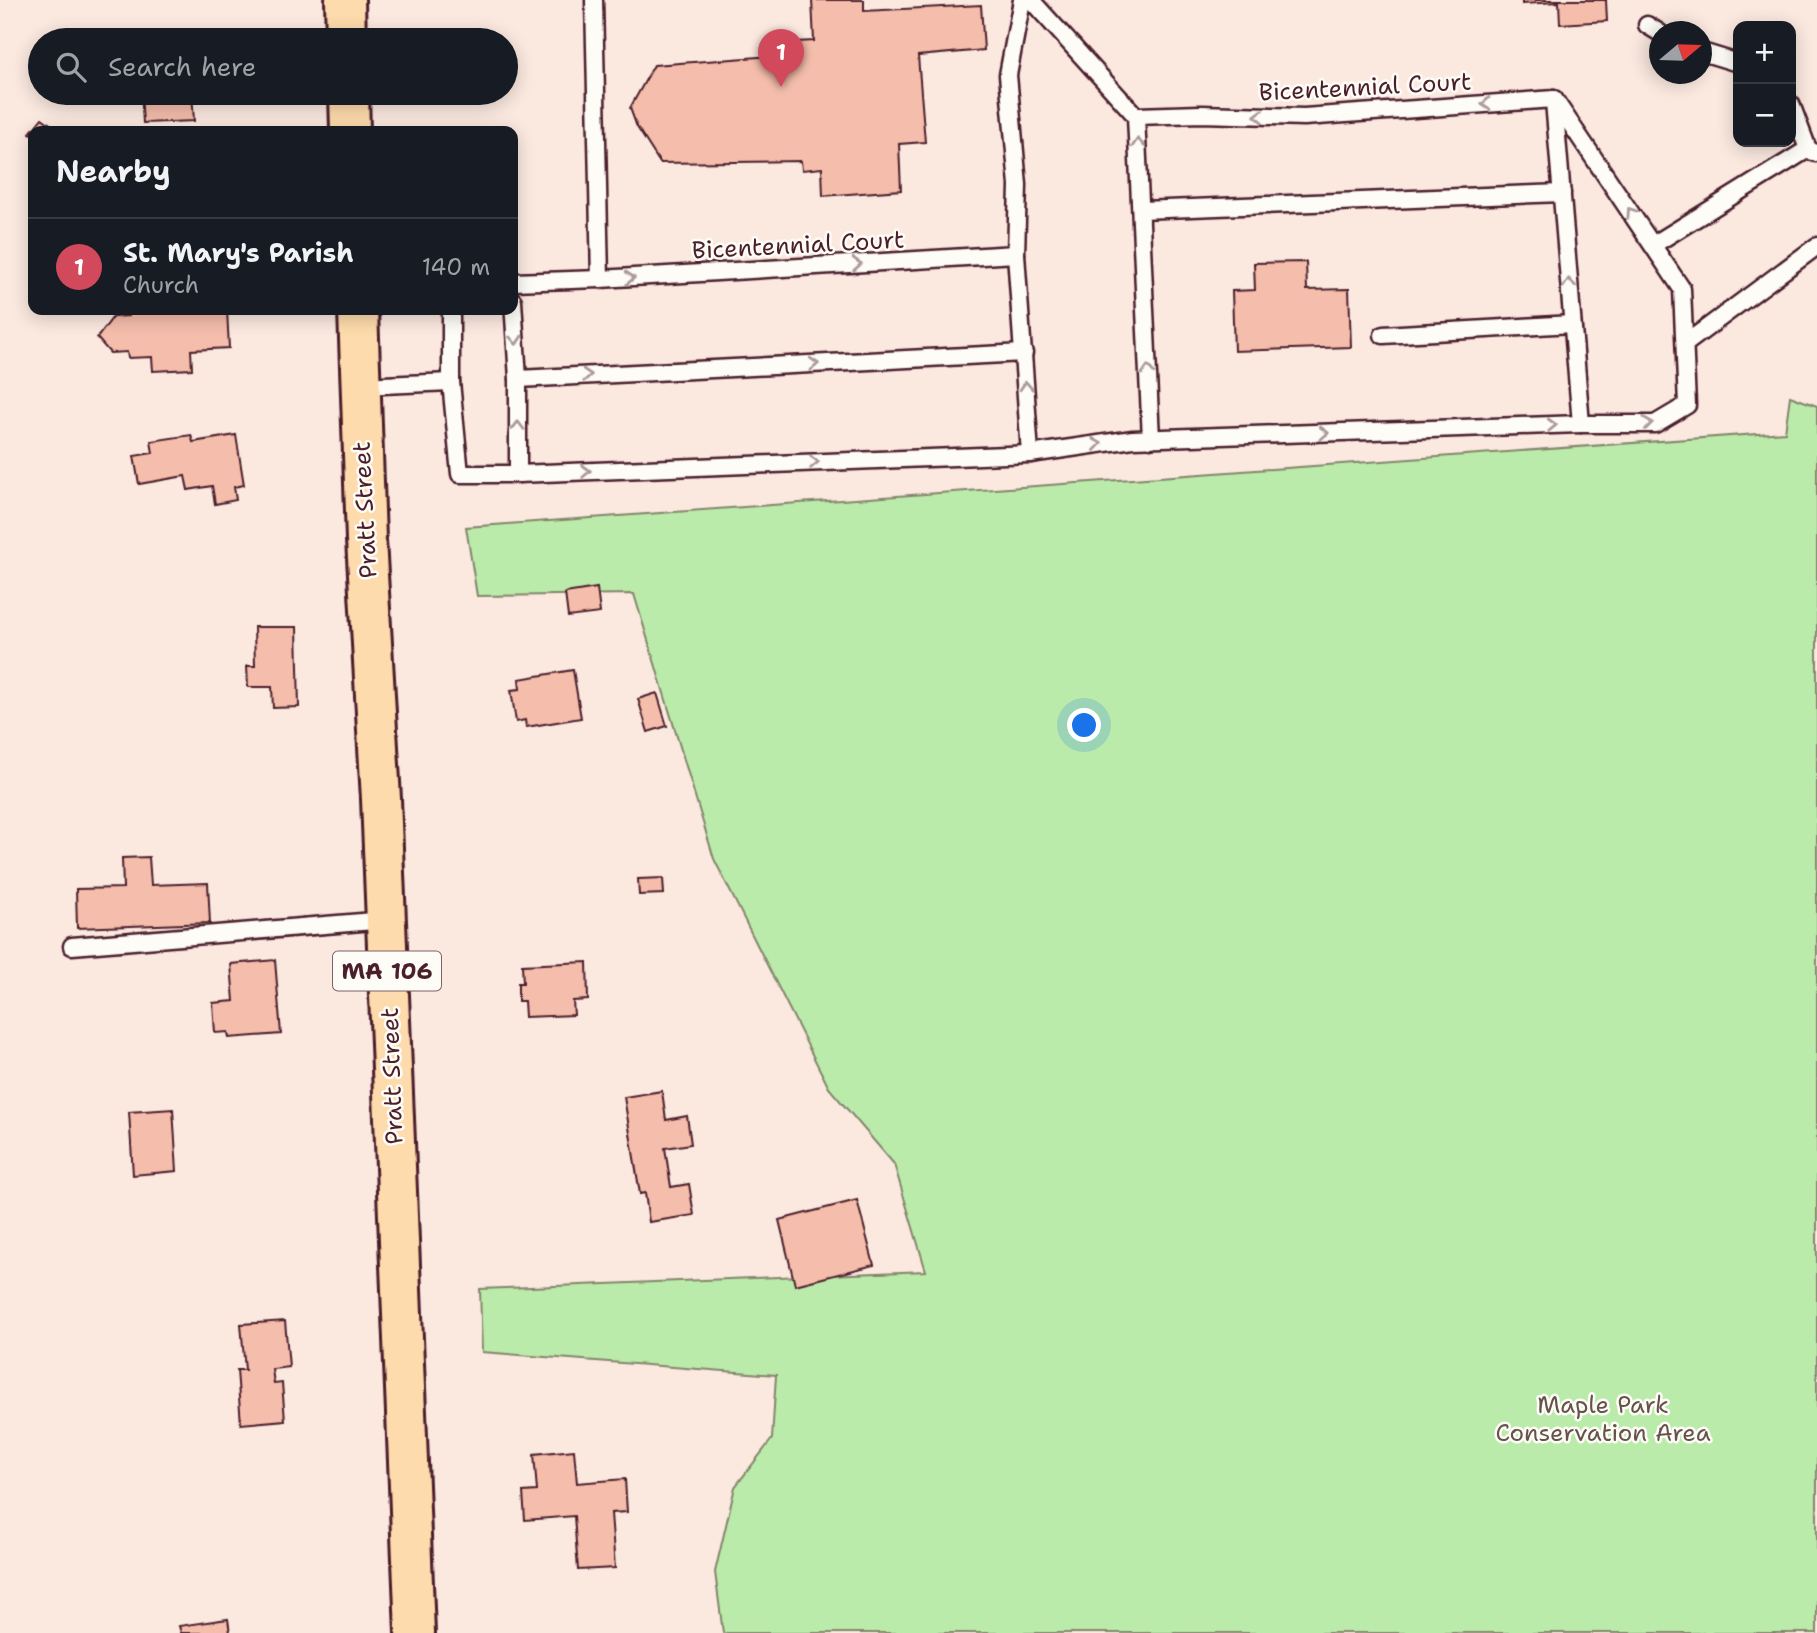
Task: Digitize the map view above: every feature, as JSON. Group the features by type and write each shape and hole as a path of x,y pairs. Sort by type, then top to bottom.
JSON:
{"main road":[{"path":"345,0 346,28"},
{"path":"349,105 350,126"},
{"name":"Pratt Street","path":"358,315 415,1633"}],"lane":[{"path":"594,0 600,279"},
{"path":"1022,0 1008,75 1018,185 1016,254 1030,454"},
{"path":"1031,0 1136,116 1152,439"},
{"path":"1712,55 1733,61"},
{"path":"1554,99 1581,424"},
{"path":"451,315 451,382 460,474 1030,454 1133,439 1581,424 1655,424 1687,405 1682,289 1554,99"},
{"name":"Bicentennial Court","path":"1136,116 1201,114 1304,117 1554,99"},
{"path":"1653,245 1812,152 1796,115"},
{"path":"1141,210 1562,193"},
{"path":"1685,344 1817,246"},
{"name":"Bicentennial Court","path":"518,282 1016,254"},
{"path":"514,315 518,379 518,474"},
{"path":"1383,335 1572,324"},
{"path":"518,379 1024,353"},
{"path":"360,386 451,382"},
{"path":"72,946 386,920"}],"green space":[{"name":"Maple Park Conservation Area","path":"1790,396 1817,406 1817,1633 723,1633 715,1572 735,1487 772,1439 776,1375 482,1352 480,1289 926,1271 894,1164 829,1088 714,859 634,594 477,596 466,527 1785,432"}],"building":[{"path":"812,0 864,0 864,11 981,5 984,50 918,56 925,142 899,144 901,190 823,196 822,168 802,170 801,161 660,163 637,127 630,108 654,65 797,54 796,42 814,41"},
{"path":"1522,0 1606,0 1607,21 1560,24 1559,2 1522,4"},
{"path":"142,105 193,105 194,121 143,123"},
{"path":"42,118 53,126 36,126"},
{"path":"1306,262 1307,290 1349,289 1351,347 1234,351 1232,291 1255,290 1254,263"},
{"path":"227,315 229,348 191,350 192,369 153,371 152,357 128,358 127,352 110,353 97,338 113,317"},
{"path":"191,435 193,442 236,435 244,485 234,487 236,500 215,504 212,486 188,490 185,476 139,484 134,456 153,453 151,441"},
{"path":"597,588 600,613 568,617 565,593"},
{"path":"254,627 297,627 299,707 273,708 272,687 248,687 247,666 255,666"},
{"path":"573,670 581,718 526,727 525,720 516,722 511,690 520,689 519,679"},
{"path":"657,693 667,726 648,732 638,699"},
{"path":"149,857 151,885 208,883 210,923 77,928 76,889 123,888 122,858"},
{"path":"663,878 664,894 639,895 638,879"},
{"path":"275,960 281,1034 229,1038 228,1032 215,1033 213,1003 234,1001 231,964"},
{"path":"587,962 588,1000 573,1001 574,1015 525,1017 524,1001 518,1001 518,983 523,983 522,965"},
{"path":"662,1091 666,1120 687,1116 691,1144 665,1148 671,1187 689,1184 694,1215 649,1222 645,1193 640,1194 624,1097"},
{"path":"173,1109 177,1171 133,1175 129,1112"},
{"path":"857,1200 874,1265 795,1285 779,1220"},
{"path":"285,1321 289,1367 272,1369 274,1384 282,1383 285,1420 241,1424 237,1370 245,1370 241,1324"},
{"path":"574,1450 577,1483 625,1479 627,1512 611,1513 615,1568 578,1570 574,1516 525,1520 523,1492 537,1491 534,1454"},
{"path":"228,1619 230,1633 181,1633 179,1626"}],"place":[{"name":"St. Mary's Parish","path":"781,87"}]}
